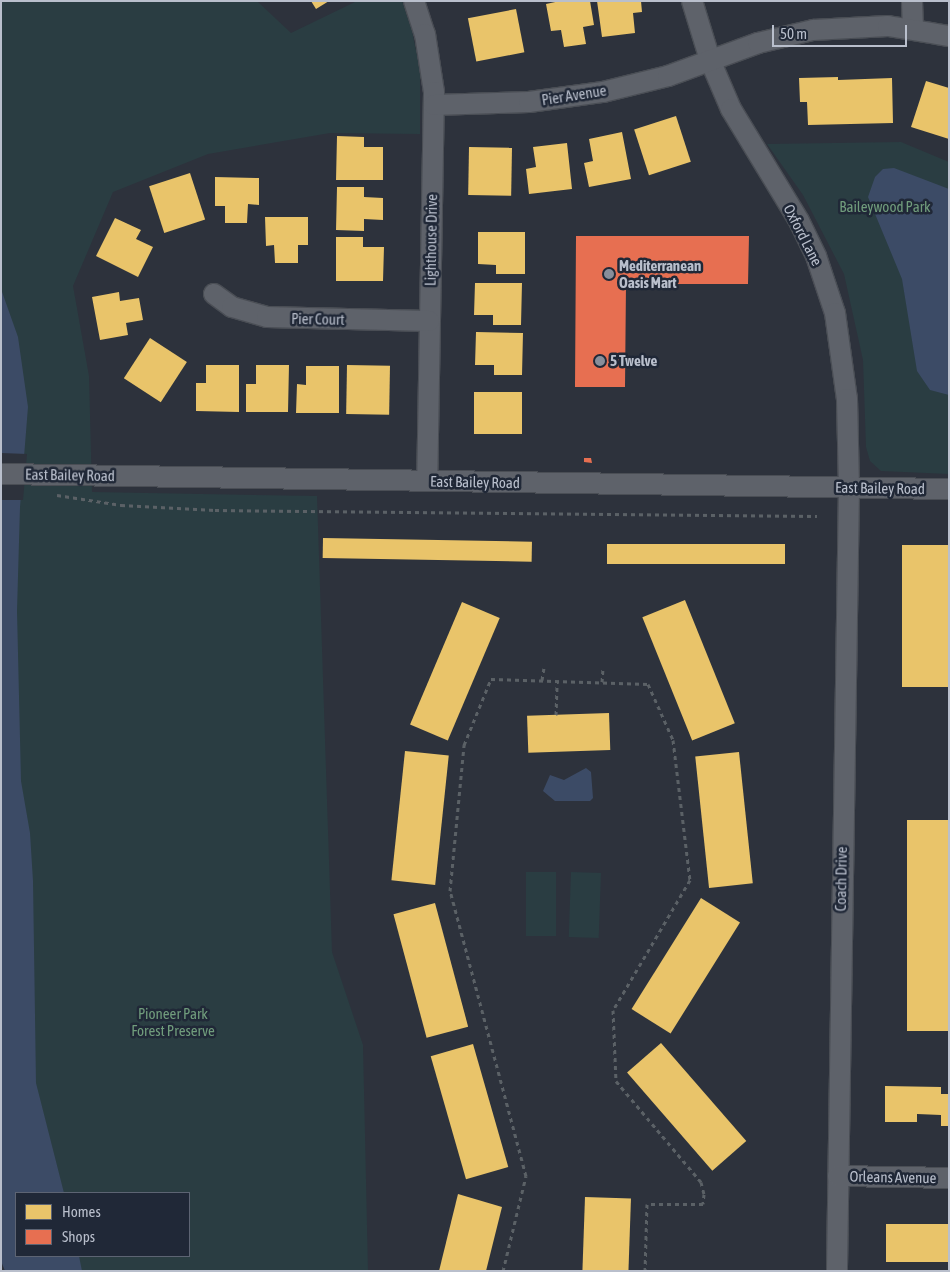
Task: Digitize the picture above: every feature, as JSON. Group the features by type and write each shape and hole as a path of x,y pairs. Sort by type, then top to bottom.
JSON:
{"street":[{"name":"Lighthouse Drive","path":"414,1 429,56 434,105 427,481"},
{"name":"Oxford Lane","path":"692,1 710,60 731,109 799,221 828,287 841,342 847,399 849,487"},
{"path":"912,1 913,29"},
{"name":"Pier Avenue","path":"434,105 559,100 668,76 758,43 813,30 862,26 913,29 949,36"},
{"name":"Pier Court","path":"214,294 232,307 267,317 429,321"},
{"name":"East Bailey Road","path":"1,474 949,489"},
{"name":"Coach Drive","path":"837,1271 849,487"},
{"name":"Orleans Avenue","path":"838,1176 949,1178"}],"path":[{"path":"51,495 121,505 215,510 818,516"},
{"path":"542,680 544,668"},
{"path":"602,682 603,668"},
{"path":"503,1271 526,1176 450,891 464,745 491,679 648,684 673,740 690,880 613,1010 616,1081 701,1182 704,1194 703,1204 647,1204 645,1271"},
{"path":"556,715 557,680"}],"green space":[{"name":"Pioneer Park Forest Preserve","path":"1,1 257,1 291,33 357,1 402,1 412,31 420,70 420,134 330,133 208,154 113,192 73,286 89,376 92,492 317,496 332,952 363,1045 368,1271 42,1271 37,1257 190,1257 190,1192 16,1192 1,1121"},
{"name":"Baileywood Park","path":"901,142 949,162 949,474 881,471 870,461 866,447 863,360 844,274 803,195 767,144"},
{"path":"526,872 556,872 556,936 526,936"},
{"path":"571,872 601,873 599,938 569,937"}],"water":[{"path":"894,168 949,189 949,395 930,390 917,371 902,279 868,197 875,177 883,169"},
{"path":"1,289 18,337 28,407 20,507 17,611 21,781 30,833 33,881 36,1083 64,1192 15,1192 15,1257 79,1257 82,1271 5,1271 1,1261"},
{"path":"586,768 591,772 593,798 590,801 555,801 543,791 550,775 564,780"}],"pier":[{"path":"1,453 27,454 23,500 1,500"}],"building: Homes":[{"path":"311,1 329,1 316,9"},
{"path":"560,1 590,1 594,25 583,27 586,44 564,47 561,30 551,31 546,4"},
{"path":"597,1 641,1 642,12 633,13 635,33 602,37"},
{"path":"516,9 524,52 476,62 468,18"},
{"path":"838,77 838,80 892,78 893,123 808,125 807,102 800,102 799,78"},
{"path":"926,81 949,88 949,139 911,127"},
{"path":"676,116 691,162 649,175 634,130"},
{"path":"622,132 631,179 589,187 584,163 593,161 589,139"},
{"path":"337,136 364,137 364,147 383,147 383,180 336,180"},
{"path":"567,143 572,189 529,194 526,169 536,167 533,147"},
{"path":"469,147 512,148 511,196 468,195"},
{"path":"190,173 205,220 164,233 149,186"},
{"path":"215,177 259,178 259,205 248,204 247,223 225,223 225,206 215,206"},
{"path":"337,187 364,187 364,197 383,198 383,220 364,219 364,231 336,230"},
{"path":"265,217 308,217 308,245 298,245 298,263 275,263 274,245 266,246"},
{"path":"115,218 141,230 136,239 153,247 138,277 96,256"},
{"path":"478,232 525,232 525,274 496,274 496,265 478,264"},
{"path":"336,237 363,237 363,247 384,247 383,281 336,281"},
{"path":"475,283 522,283 521,325 493,325 493,315 474,315"},
{"path":"119,292 120,301 139,298 143,320 126,323 128,335 100,340 92,297"},
{"path":"476,332 523,333 522,375 494,375 494,365 475,365"},
{"path":"150,338 187,362 161,402 124,378"},
{"path":"206,365 239,365 239,412 196,411 196,383 206,383"},
{"path":"256,365 289,365 288,412 246,412 246,384 256,384"},
{"path":"347,365 390,366 389,415 346,414"},
{"path":"306,366 339,366 339,413 296,413 297,384 306,385"},
{"path":"474,392 522,392 522,434 474,434"},
{"path":"323,538 532,542 532,562 323,558"},
{"path":"607,544 785,544 785,564 607,564"},
{"path":"902,545 949,545 949,687 902,687"},
{"path":"685,600 735,723 692,741 642,617"},
{"path":"462,602 500,618 448,740 410,724"},
{"path":"609,713 610,750 528,753 527,716"},
{"path":"405,751 449,756 435,885 391,880"},
{"path":"739,752 753,883 709,888 695,757"},
{"path":"907,820 949,820 949,1031 907,1031"},
{"path":"701,898 740,922 671,1033 632,1009"},
{"path":"435,903 468,1027 427,1038 393,914"},
{"path":"661,1043 746,1141 712,1171 627,1073"},
{"path":"473,1044 508,1167 466,1179 431,1056"},
{"path":"885,1086 941,1087 941,1094 949,1094 949,1126 941,1126 941,1115 917,1114 917,1122 885,1122"},
{"path":"458,1194 502,1207 486,1271 439,1271"},
{"path":"585,1197 631,1199 628,1271 582,1271"},
{"path":"886,1224 949,1224 949,1262 886,1262"}],"building: Shops":[{"path":"576,236 749,236 748,284 626,284 625,387 575,387"},
{"path":"584,458 591,458 592,463 584,462"}],"place":[{"name":"Mediterranean Oasis Mart","path":"609,274"},
{"name":"5 Twelve","path":"600,361"}]}
